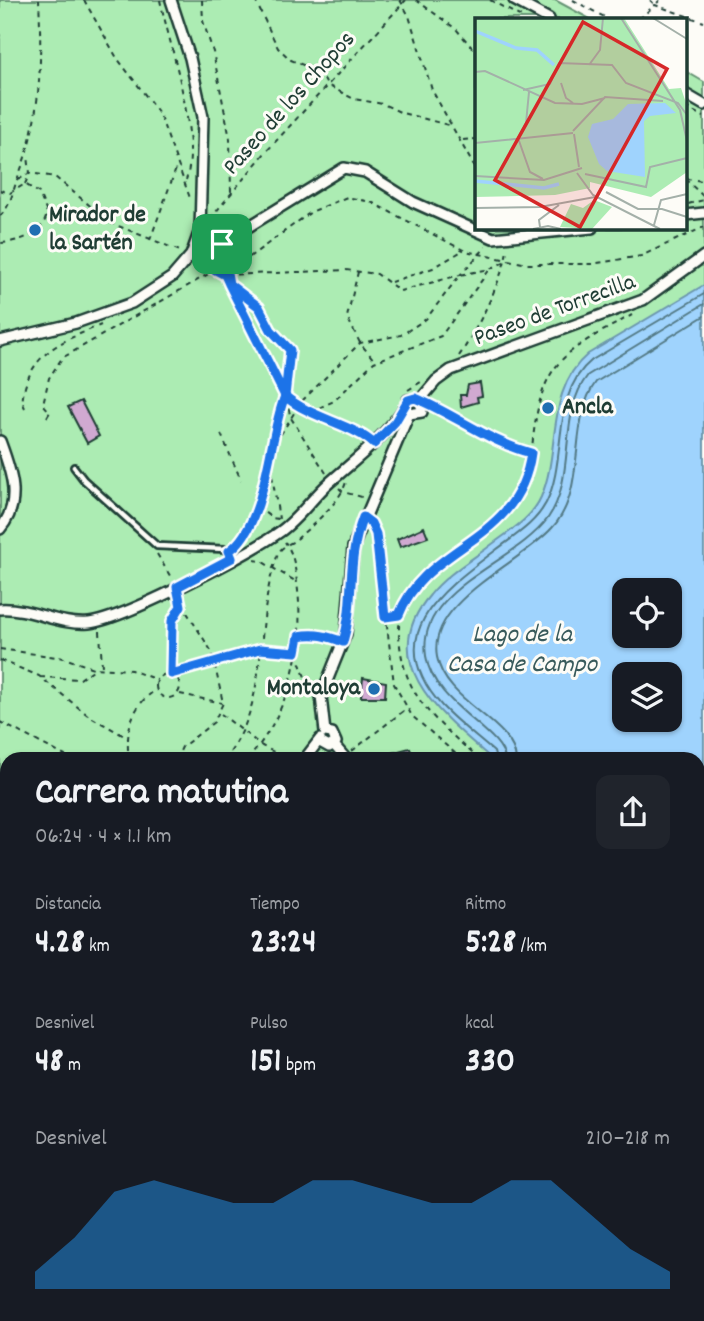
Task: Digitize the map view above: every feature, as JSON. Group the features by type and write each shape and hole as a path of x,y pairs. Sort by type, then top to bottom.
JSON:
{"street":[{"path":"171,0 190,58 203,117 200,230 195,255"},
{"path":"514,0 547,18"},
{"path":"686,95 704,105"},
{"path":"0,341 76,323 132,303 172,278 195,255 222,244 300,198 336,171 354,168 413,202 493,238 506,239 584,229"},
{"path":"686,215 704,213"},
{"name":"Paseo de Torrecilla","path":"407,411 419,414 421,402 451,370 643,300 704,256"},
{"name":"Paseo de Torrecilla","path":"0,608 20,609 72,623 98,622 177,587 231,554 242,553 281,531 407,411 410,399 421,402"},
{"path":"311,752 325,732 321,696 343,642 348,617 351,558 363,517 407,411"},
{"path":"0,441 12,474 14,499 7,521 0,529"},
{"path":"325,732 335,735 334,745 340,752"},
{"path":"320,742 326,747 334,745"}],"lane":[{"path":"74,467 84,480 157,546 225,548 231,554"}],"path":[{"path":"0,216 15,191 37,119 41,62 39,0"},
{"path":"84,0 117,58 159,113 185,181 190,168 191,137 160,0"},
{"path":"202,0 202,20 213,52 230,139 231,194"},
{"path":"256,0 278,48 291,60 320,72 327,85 354,99 390,106 402,113 449,125"},
{"path":"400,0 415,32 425,75 449,125 462,140 475,166"},
{"name":"Paseo de los Chopos","path":"200,230 327,85 406,0"},
{"path":"416,0 456,29 475,50"},
{"path":"490,0 523,18"},
{"path":"573,0 606,18"},
{"path":"650,0 655,5 704,22"},
{"path":"640,18 660,0"},
{"path":"686,108 704,117"},
{"path":"462,140 475,139"},
{"path":"0,190 15,191 25,184 30,173 28,155"},
{"path":"150,241 177,165"},
{"path":"17,180 30,173 55,177 101,217 150,241 195,255 213,270 225,275 358,271 377,274 400,291 490,269 507,261"},
{"path":"686,179 704,181"},
{"path":"686,180 704,199 686,205"},
{"path":"0,243 18,240 38,231 46,219 43,200 35,189 25,184"},
{"path":"225,275 311,212 346,197 371,202 463,250 507,261 592,264 640,256 704,228"},
{"path":"254,752 281,710 296,652 301,616 293,552 281,531 269,453 298,407 360,343 401,335 418,325 493,238"},
{"path":"469,356 456,361 477,327 507,261 506,239"},
{"path":"222,244 225,275 285,396 291,418 315,459 332,481 343,492 371,500"},
{"path":"391,283 433,268 463,250"},
{"path":"310,412 334,401 360,372 375,361 441,336 490,269"},
{"path":"47,417 50,412 43,404 49,378 62,358 213,270"},
{"path":"358,271 347,317 360,343 375,361"},
{"path":"229,284 259,307 271,330 290,350 285,396 269,453 266,482 239,545 231,554"},
{"path":"471,752 431,715 411,691 400,652 399,615 411,592 424,577 488,529 520,494 544,384 556,364 578,344 642,309"},
{"path":"126,316 136,310"},
{"path":"25,408 22,400 26,383 33,366 40,358 58,344 107,323"},
{"path":"404,393 426,378"},
{"path":"285,396 298,407 363,435 374,444"},
{"path":"421,402 459,417 506,446 531,453"},
{"path":"220,434 241,480"},
{"path":"229,752 244,729 256,691 260,649 279,552 343,492 351,467"},
{"path":"257,506 272,518 279,519"},
{"path":"363,517 371,523 376,534 394,684 407,709 454,752"},
{"path":"157,546 160,562 177,587 181,606 216,660 223,703 220,713 204,733 182,747 180,752"},
{"path":"242,553 247,559 261,561 297,581"},
{"path":"170,673 172,621 181,606"},
{"path":"385,617 399,615"},
{"path":"98,622 103,646 102,668"},
{"path":"299,636 323,635 343,642"},
{"path":"0,649 40,653 93,668 131,670 157,680 170,673 260,649 296,652"},
{"path":"296,652 311,690"},
{"path":"0,660 38,677 89,716 128,738"},
{"path":"38,677 80,679 90,675 93,668"},
{"path":"170,673 179,680 178,693"},
{"path":"129,752 128,738 137,706 156,690 157,680"},
{"path":"156,690 168,698 178,693 193,699 223,703"},
{"path":"353,752 407,709"},
{"path":"220,713 275,752"},
{"path":"0,722 58,752"}],"green space":[{"path":"0,0 555,0 588,18 475,18 475,229 686,229 686,72 704,82 704,752 0,752"}],"water":[{"name":"Lago de la Casa de Campo","path":"704,285 704,752 484,752 436,707 412,666 409,644 414,620 430,595 450,575 517,526 537,505 547,479 565,385 574,369 588,354"}],"building":[{"path":"480,383 482,396 477,397 478,402 461,407 460,395 466,395 468,385"},
{"path":"81,401 99,436 87,443 68,407"},
{"path":"424,527 428,537 400,547 397,539"},
{"name":"Montaloya","path":"363,678 386,682 385,697 361,697"},
{"path":"410,748 411,752 395,752"}],"place":[{"name":"Mirador de la Sartén","path":"35,230"},
{"name":"Ancla","path":"548,408"},
{"name":"Montaloya","path":"374,689"}],"route":[{"path":"222,244 198,256 204,264 225,275 229,284 259,307 271,330 285,342 290,350 285,396 298,407 363,435 374,444 395,422 406,402 415,398 423,404 459,417 506,446 531,453 529,470 520,494 505,513 424,577 411,592 399,615 385,617 376,534 371,523 363,517 351,558 348,617 343,642 323,635 299,636 296,652 260,649 171,674 172,621 177,608 181,606 177,587 232,558 229,551 239,545 264,489 269,453 285,396 242,314 225,275 222,244"}]}
